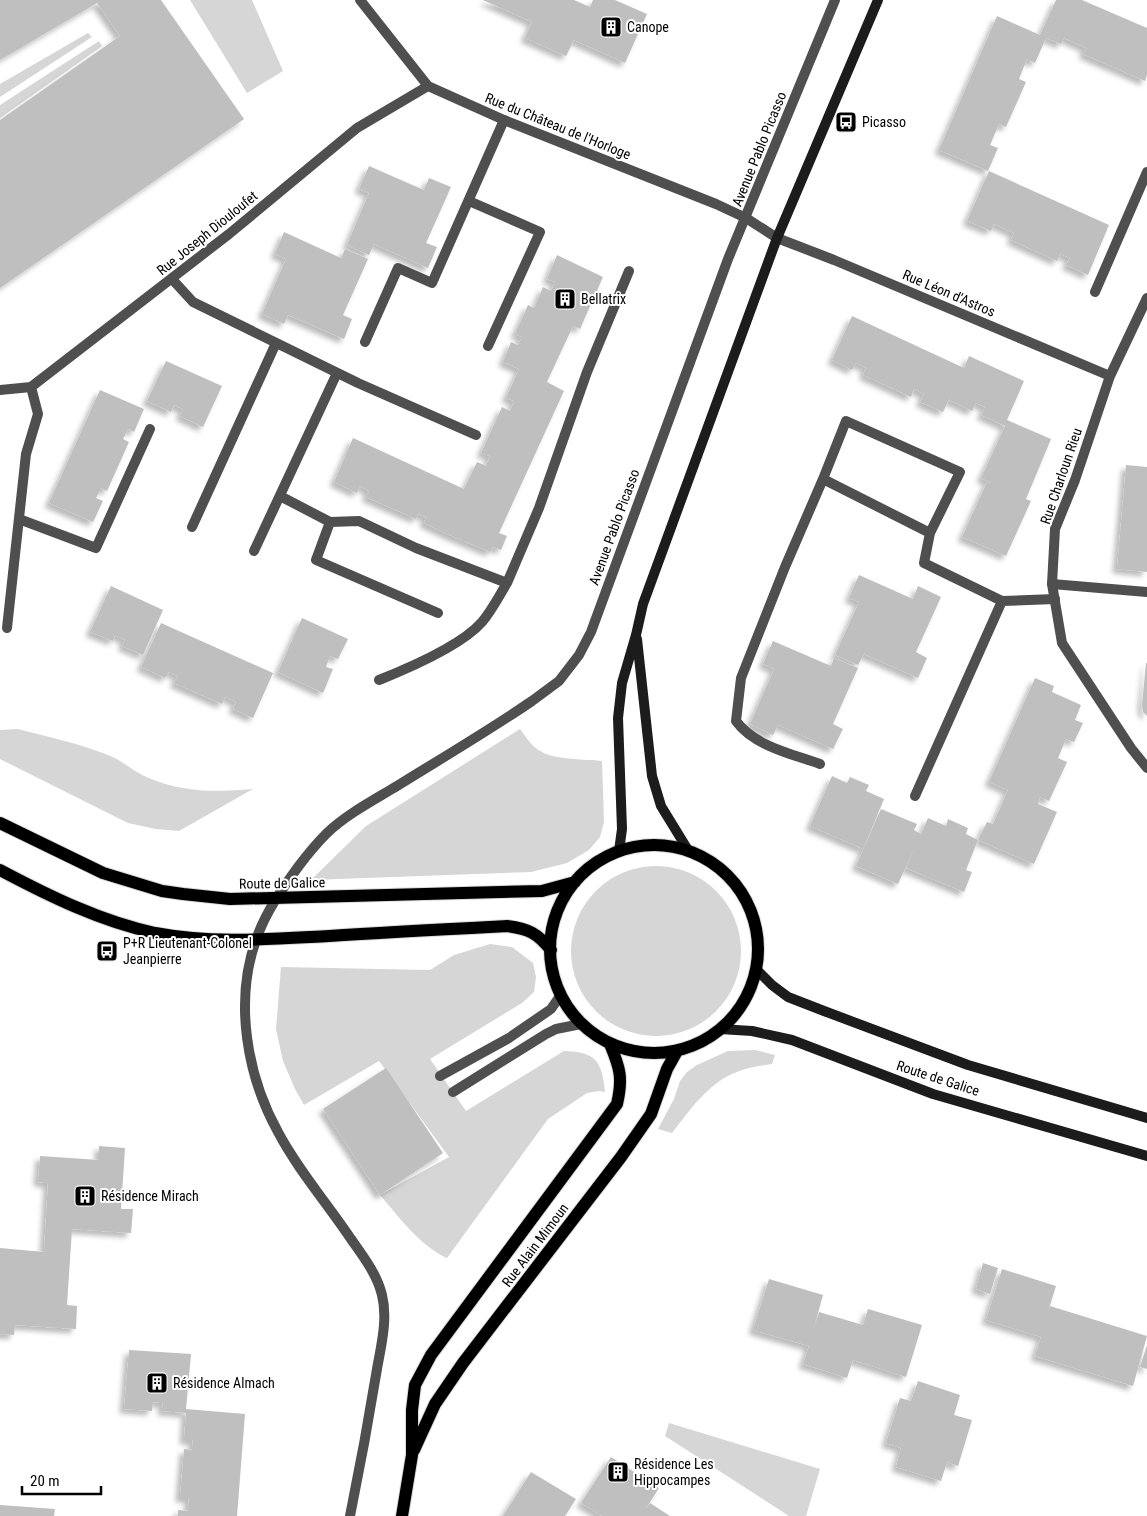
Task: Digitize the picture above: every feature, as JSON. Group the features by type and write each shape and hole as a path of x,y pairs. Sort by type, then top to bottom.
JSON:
{"main road":[{"path":"618,851 622,829 618,718 622,683 643,604 778,238 878,0"},
{"path":"636,635 652,776 661,806 688,850"},
{"name":"Route de Galice","path":"0,823 103,874 162,891 230,899 542,891 559,888 577,881"},
{"path":"653,845 688,850 718,866 741,891 755,921 759,955 752,988 734,1017 709,1038 678,1051 644,1053 610,1044 581,1024 560,996 550,962 552,927 565,895 588,868 618,851 653,845"},
{"path":"0,870 87,912 152,932 199,939 256,939 507,926 521,928 540,937 551,950"},
{"name":"Route de Galice","path":"756,969 772,985 788,997 824,1011 968,1065 1147,1118"},
{"name":"Route de Galice","path":"720,1028 752,1031 792,1040 933,1094 1147,1156"},
{"name":"Rue Alain Mimoun","path":"402,1516 412,1455 412,1410 415,1385 431,1354 617,1104 621,1088 619,1065 610,1044"},
{"name":"Rue Alain Mimoun","path":"412,1455 434,1404 621,1157 651,1114 668,1069 678,1051"}],"street":[{"name":"Rue du Château de l'Horloge","path":"360,0 428,86 504,120 716,204 746,218 778,238"},
{"name":"Avenue Pablo Picasso","path":"350,1516 382,1339 383,1296 371,1269 338,1219 295,1161 277,1132 262,1100 253,1069 245,1017 247,981 256,939 285,884 327,833 341,821 532,701 560,680 580,655 728,259 835,0"},
{"name":"Rue Joseph Diouloufet","path":"31,387 230,234 357,128 428,86"},
{"path":"366,342 398,268 432,283 504,120"},
{"path":"1094,292 1147,172"},
{"path":"468,200 540,232 488,346"},
{"name":"Rue Léon d'Astros","path":"778,238 1110,376"},
{"path":"379,680 413,666 465,637 490,612 507,583 539,508 587,372 629,271"},
{"path":"172,278 193,302 337,372 476,435"},
{"name":"Rue Charloun Rieu","path":"1147,298 1110,376 1075,480 1055,530 1052,584 1062,643 1131,748 1147,768"},
{"path":"192,527 276,343"},
{"path":"254,551 337,372"},
{"path":"0,390 31,387 38,414 26,454 7,628"},
{"path":"820,764 761,742 743,730 736,721 741,678 846,421 960,472 930,533 924,563 1002,601 1055,599"},
{"path":"19,520 96,548 150,429"},
{"path":"822,479 930,533"},
{"path":"280,496 330,522 359,521 416,548 507,583"},
{"path":"330,522 316,560 438,613"},
{"path":"1052,584 1147,592"},
{"path":"915,796 1002,601"},
{"path":"440,1076 516,1033 551,1009 560,996"},
{"path":"453,1092 546,1034 556,1029 581,1024"}],"shaded area":[{"path":"190,0 252,0 283,71 247,93"},
{"path":"88,33 92,37 0,97 0,84"},
{"path":"99,41 102,46 0,118 0,105"},
{"path":"18,729 101,752 117,759 144,776 162,783 188,789 213,791 253,789 179,831 156,829 128,823 0,759 0,730"},
{"path":"520,729 535,747 548,755 602,761 604,822 600,837 589,850 567,863 531,872 311,880 366,826"},
{"path":"656,866 681,870 696,876 710,885 722,897 731,911 737,926 741,951 737,976 731,991 722,1005 710,1017 696,1026 681,1032 656,1036 631,1032 616,1026 602,1017 590,1005 581,991 575,976 571,951 575,926 581,911 590,897 602,885 616,876 631,870"},
{"path":"490,944 512,947 533,963 536,977 534,992 522,1003 430,1059 466,1111 564,1051 583,1053 595,1060 602,1073 605,1092 587,1093 548,1119 447,1258 427,1246 380,1195 449,1157 379,1061 304,1105 283,1061 276,1029 281,967 430,970 454,955"},
{"path":"755,1050 775,1055 772,1064 746,1069 727,1077 701,1098 672,1133 658,1129 674,1099 680,1081 687,1072 697,1065 728,1051"},
{"path":"669,1423 820,1469 806,1516 789,1516 665,1436"}],"building":[{"path":"0,0 161,0 244,119 0,288 0,120 120,36 97,3 0,60"},
{"path":"483,0 574,0 590,7 593,0 615,0 647,14 625,63 574,40 566,56 525,38 532,22"},
{"path":"1056,0 1082,0 1147,28 1147,75 1145,81 1083,54 1086,48 1064,38 1061,44 1046,38 1035,63 1027,59 1019,79 1026,82 1006,127 999,124 990,145 998,148 988,171 939,150 997,16 1040,35"},
{"path":"369,166 424,190 429,178 451,187 426,243 437,247 428,268 374,244 369,255 347,245 369,193 359,189"},
{"path":"989,171 1109,225 1088,275 1066,265 1070,258 1060,254 1057,261 1011,240 1014,233 994,224 991,231 967,221"},
{"path":"284,232 341,258 345,249 368,259 343,315 352,319 344,339 288,315 284,324 262,314 286,259 275,254"},
{"path":"557,255 603,277 580,329 573,326 547,382 564,391 499,533 507,536 501,550 493,547 490,552 445,533 424,523 426,517 418,514 416,519 366,497 369,491 360,486 357,493 334,482 353,438 464,489 477,462 486,466 490,456 481,453 502,407 510,411 514,401 506,398 519,369 503,362 511,342 518,345 522,337 515,334 528,305 534,308 543,287 551,291 555,282 547,279"},
{"path":"852,316 964,368 969,356 1024,381 1007,420 1051,439 1026,499 1031,501 1006,556 962,537 987,482 992,483 981,478 1005,426 981,415 985,407 976,403 972,411 949,400 956,385 943,412 920,402 924,394 914,389 911,397 863,375 866,368 856,363 852,370 832,360"},
{"path":"166,361 222,386 203,427 180,416 183,409 174,405 171,412 147,401"},
{"path":"100,390 144,409 134,432 128,429 123,439 129,442 107,491 101,488 96,498 103,501 93,522 49,503"},
{"path":"1126,465 1147,467 1147,572 1117,569"},
{"path":"859,575 913,599 918,586 941,597 916,652 927,658 918,678 864,654 858,665 835,655 859,602 849,598"},
{"path":"111,586 163,610 143,655 122,646 125,640 115,635 113,641 90,632"},
{"path":"302,618 348,639 338,659 330,656 326,667 333,669 323,693 278,672"},
{"path":"161,623 273,673 253,718 233,709 236,702 225,697 222,704 174,683 178,676 169,672 165,678 141,667"},
{"path":"773,641 831,666 834,658 858,668 833,724 843,729 833,749 778,725 773,735 750,724 774,669 763,664"},
{"path":"1146,663 1147,716 1143,712 1142,705"},
{"path":"1035,678 1054,686 1052,692 1081,705 1075,720 1083,723 1074,742 1066,739 1058,758 1067,762 1049,801 1040,797 1038,804 1057,812 1034,864 978,840 987,822 993,824 1008,790 989,782"},
{"path":"832,776 847,783 850,777 869,785 866,791 884,799 863,849 810,826"},
{"path":"881,809 917,824 914,830 921,834 928,818 946,826 948,819 968,828 966,834 978,840 966,870 972,872 964,892 906,868 916,845 898,884 856,866"},
{"path":"386,1068 443,1153 380,1195 323,1109"},
{"path":"99,1146 125,1148 121,1209 133,1209 131,1233 72,1229 67,1305 77,1306 76,1329 15,1325 14,1335 0,1334 0,1248 44,1252 48,1183 38,1182 40,1156 99,1160"},
{"path":"983,1263 998,1268 990,1294 976,1289"},
{"path":"1002,1269 1056,1286 1047,1315 1050,1306 1147,1336 1133,1386 1035,1356 1041,1337 986,1320"},
{"path":"769,1279 823,1295 813,1331 819,1312 863,1325 868,1309 922,1325 906,1377 853,1360 847,1378 803,1364 809,1346 753,1330"},
{"path":"1147,1345 1147,1369 1140,1367"},
{"path":"129,1350 191,1354 186,1409 245,1414 237,1516 178,1516 178,1510 188,1511 189,1498 180,1498 184,1449 192,1450 193,1440 184,1440 186,1413 162,1411 163,1403 153,1402 152,1411 124,1409"},
{"path":"918,1381 960,1395 954,1415 972,1420 958,1466 947,1462 941,1481 896,1467 901,1448 886,1443 900,1398 911,1401"},
{"name":"Résidence Les Hippocampes","path":"611,1457 659,1488 645,1510 650,1503 670,1516 602,1516 581,1503"},
{"path":"531,1472 576,1499 565,1516 503,1516"},
{"path":"0,1505 55,1509 54,1516 0,1516"}],"place":[{"name":"Canope","path":"611,27"},
{"name":"Picasso","path":"846,122"},
{"name":"Bellatrix","path":"565,299"},
{"name":"P+R Lieutenant-Colonel Jeanpierre","path":"107,951"},
{"name":"Résidence Mirach","path":"85,1196"},
{"name":"Résidence Almach","path":"157,1383"},
{"name":"Résidence Les Hippocampes","path":"618,1472"}]}
